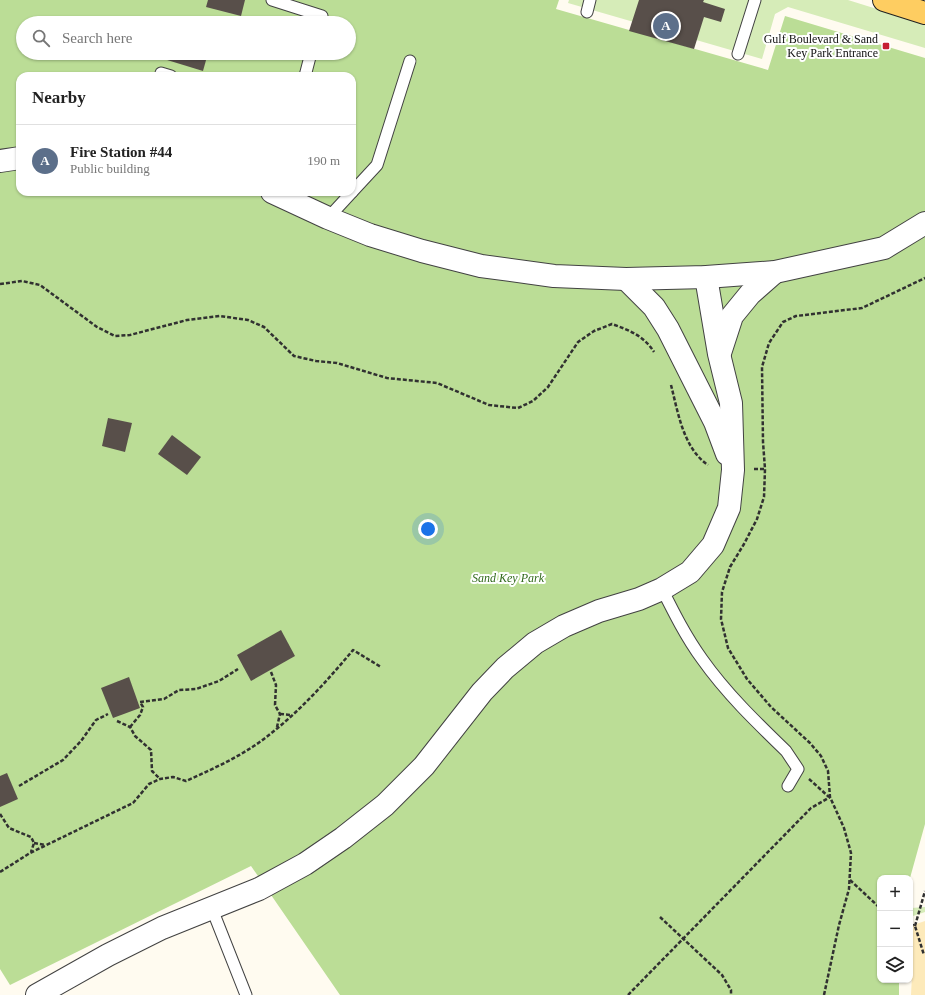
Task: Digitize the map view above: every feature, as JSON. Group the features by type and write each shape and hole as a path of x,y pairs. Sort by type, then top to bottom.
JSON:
{"main road":[{"path":"884,0 925,12"}],"street":[{"path":"0,161 16,159"},
{"path":"281,196 328,218 370,235 422,251 481,266 554,276 626,280 706,277 775,272 884,248 925,223"},
{"path":"719,354 732,316 750,294 775,272"},
{"path":"37,995 108,955 155,931 259,888 305,864 343,838 385,805 424,766 486,687 505,668 535,643 564,626 592,614 639,599 662,589 690,572 713,545 729,508 733,470 731,403 719,354 706,277"},
{"path":"626,280 654,307 668,329 715,422 733,470"}],"lane":[{"path":"272,0 322,16"},
{"path":"587,12 590,0"},
{"path":"738,54 755,0"},
{"path":"306,72 309,60"},
{"path":"356,188 377,165 410,60"},
{"path":"328,218 348,196"},
{"path":"662,589 680,624 702,659 733,698 786,751 798,769 788,786"},
{"path":"212,908 246,995"}],"path":[{"path":"824,995 839,925 849,889 850,853 844,828 830,797 828,771 821,756 810,743 771,707 747,679 728,648 721,619 722,592 730,567 757,519 764,497 765,469 762,367 769,343 783,322 796,316 862,308 925,278"},
{"path":"0,284 22,281 40,285 96,327 115,336 130,335 152,328 194,319 220,316 248,320 264,327 294,356 316,361 337,363 388,378 436,382 489,405 518,408 533,401 548,387 578,342 594,331 612,324 630,330 648,342 656,356"},
{"path":"669,379 687,440 702,461 715,470 765,469"},
{"path":"0,872 30,853 133,803 149,784 160,779 174,777 186,781 213,769 244,752 270,735 319,690 353,650 381,666"},
{"path":"130,727 140,715 143,707 140,702 164,698 179,690 196,689 202,687 219,681 238,669"},
{"path":"271,672 276,685 275,705 280,714 277,728"},
{"path":"19,786 63,760 81,741 96,720 108,714"},
{"path":"280,714 291,715"},
{"path":"117,721 130,727 136,736 151,750 152,771 160,779"},
{"path":"798,769 830,797"},
{"path":"628,995 811,808 830,797"},
{"path":"0,814 9,828 31,838 34,844"},
{"path":"34,844 46,845"},
{"path":"30,853 34,844"},
{"path":"850,880 877,905"},
{"path":"924,955 915,926 925,891"},
{"path":"660,918 722,975 731,990 731,995"}],"green space":[{"name":"Sand Key Park","path":"0,0 559,0 556,9 768,70 785,16 925,58 925,824 911,875 877,875 877,983 899,983 899,995 340,995 251,866 10,985 0,969"},
{"path":"569,0 848,0 925,24 925,48 788,7 775,14 762,59 568,3"},
{"path":"925,907 925,912 913,916 913,908"}],"sand":[{"path":"925,921 925,995 911,995 912,983 913,983 913,925"}],"building":[{"path":"208,0 245,0 241,16 206,7"},
{"path":"639,0 704,0 703,2 725,9 721,22 704,17 694,49 629,31"},
{"path":"167,60 206,60 203,71"},
{"path":"108,418 132,423 125,452 102,446"},
{"path":"172,435 201,457 187,475 158,454"},
{"path":"281,630 295,656 251,681 237,655"},
{"path":"129,677 140,708 113,718 101,688"},
{"path":"7,773 18,799 0,807 0,776"}],"place":[{"name":"Fire Station #44","path":"666,26"},
{"name":"Gulf Boulevard & Sand Key Park Entrance","path":"886,46"}]}
